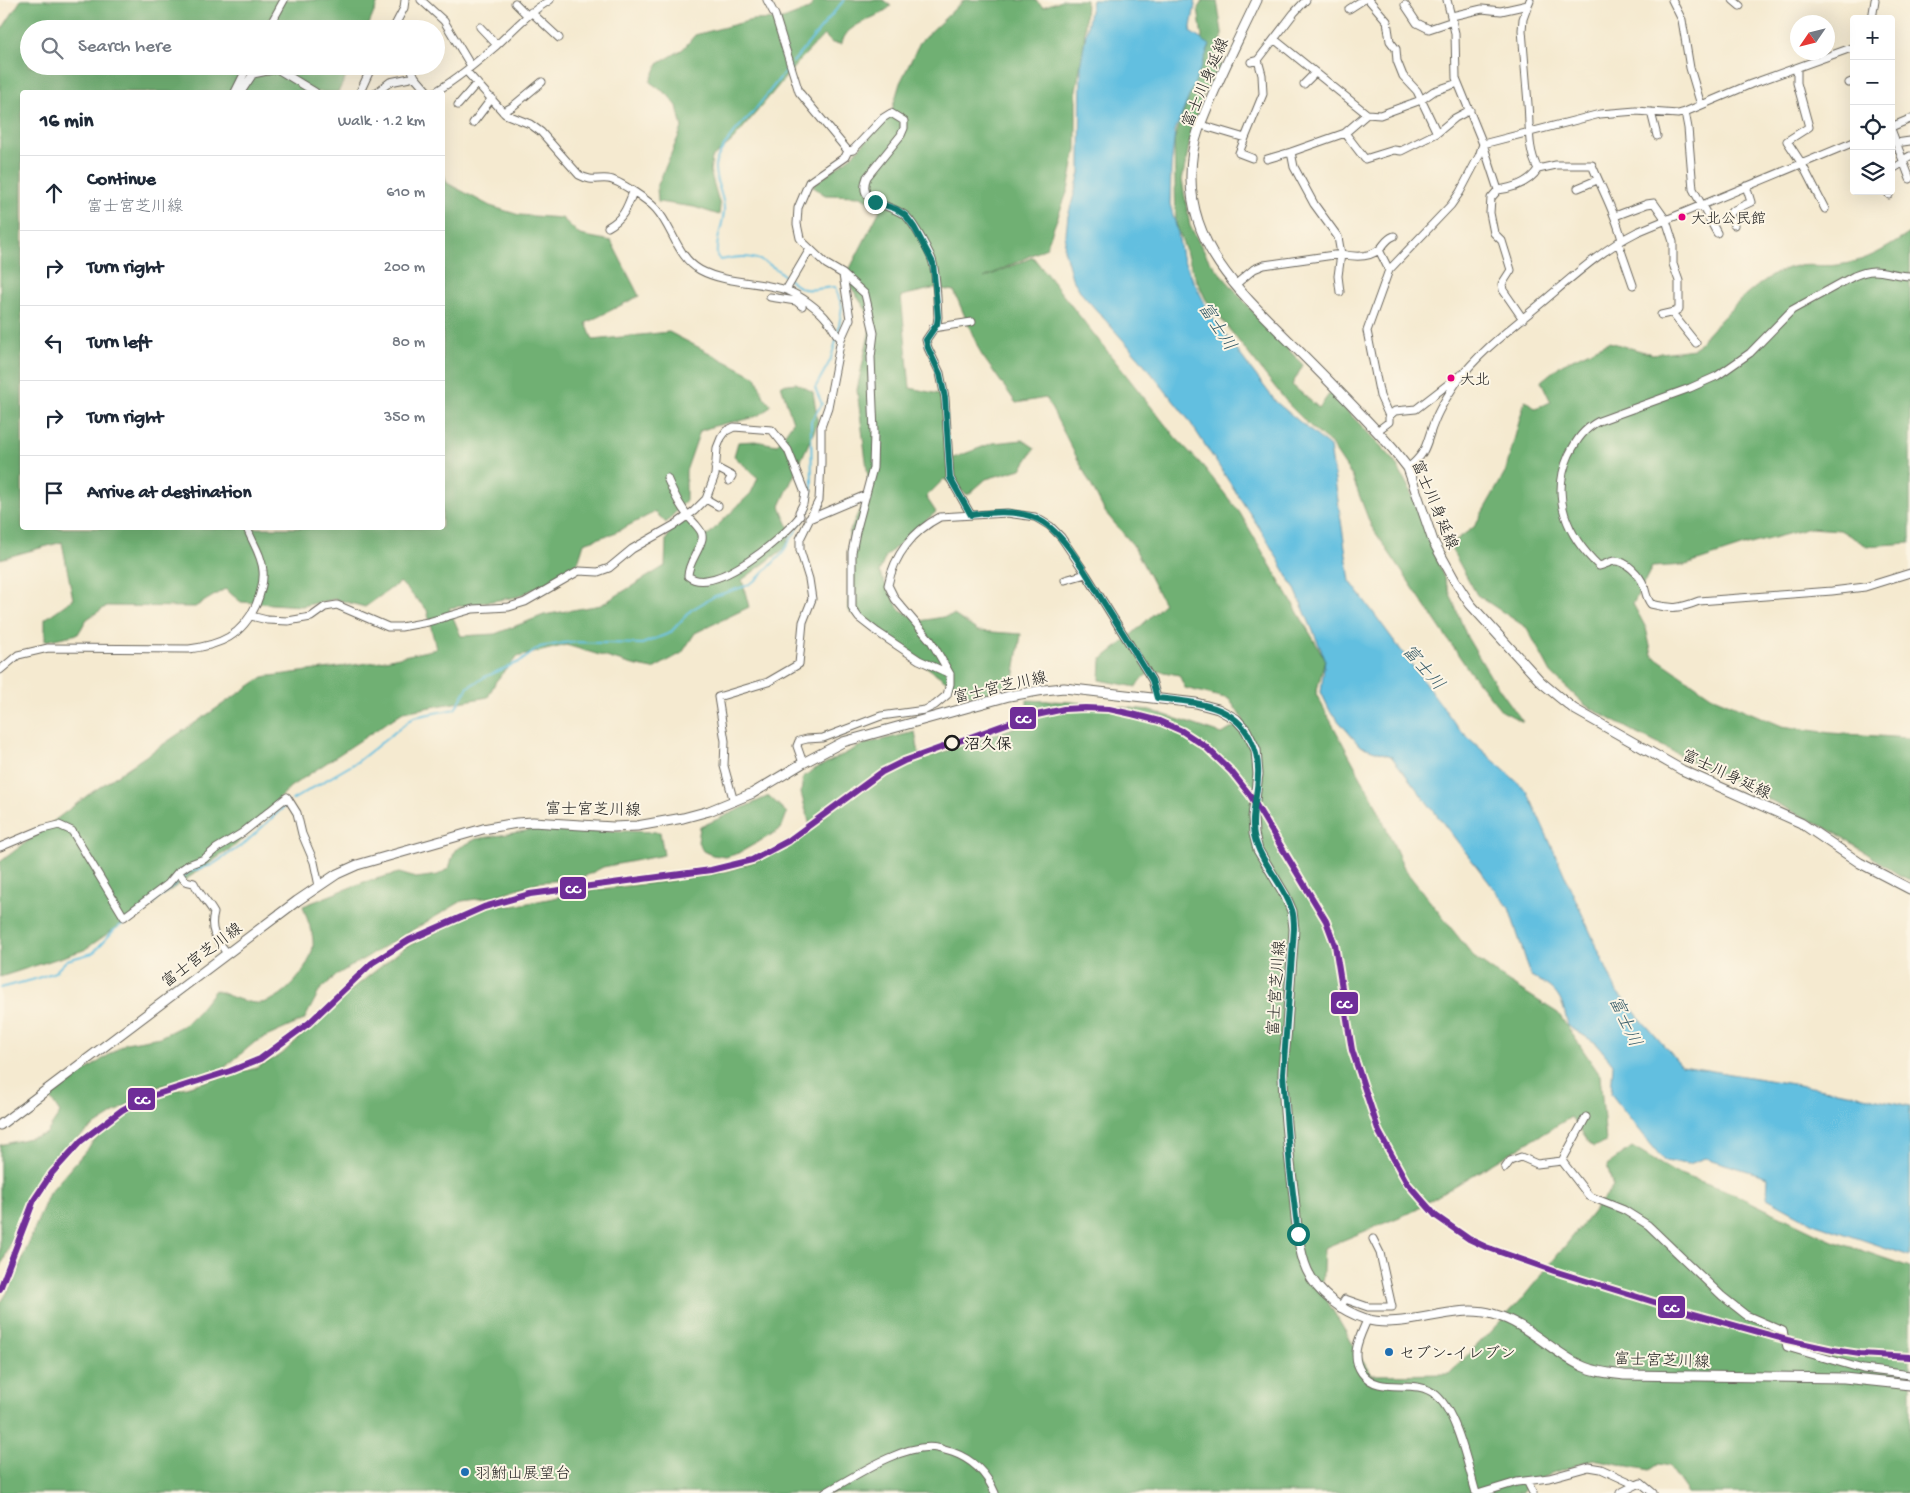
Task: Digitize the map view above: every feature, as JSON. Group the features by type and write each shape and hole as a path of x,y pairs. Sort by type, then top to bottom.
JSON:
{"main road":[{"name":"富士川身延線","path":"1257,0 1209,103 1196,138 1191,168 1194,210 1208,247 1221,268 1235,286 1394,449 1408,468 1433,541 1460,589 1494,632 1558,697 1574,709 1682,770 1802,823 1860,863 1910,889"},
{"name":"富士宮芝川線","path":"0,1125 320,886 337,874 357,865 483,829 517,823 613,827 645,825 683,818 734,802 753,793 803,762 843,742 1025,693 1064,688 1196,703 1218,708 1236,719 1246,730 1256,750 1258,774 1253,817 1254,834 1258,850 1285,895 1292,911 1294,929 1283,1074 1290,1169 1298,1234 1307,1270 1322,1292 1340,1308 1367,1320 1382,1322 1479,1310 1493,1314 1509,1319 1581,1366 1600,1372 1616,1374 1844,1378 1910,1385"}],"street":[{"path":"273,20 284,0"},
{"path":"398,20 404,8 405,0"},
{"path":"421,0 442,20"},
{"path":"438,90 468,69 497,45 529,14 550,0"},
{"path":"767,0 775,15 799,92 848,151"},
{"path":"1252,158 1240,153 1263,94 1262,75 1255,61 1306,0"},
{"path":"1350,9 1363,0"},
{"path":"1369,0 1387,21 1390,41 1396,49 1397,61 1403,76 1417,91 1437,133"},
{"path":"1447,0 1453,18 1455,33 1456,78 1483,144 1498,190"},
{"path":"1672,0 1682,20 1690,68 1701,105"},
{"path":"1733,0 1740,6"},
{"path":"1873,15 1875,0"},
{"path":"1405,5 1417,23 1429,29 1453,18 1482,9 1501,11 1529,2"},
{"path":"1529,2 1523,19 1522,30 1528,132 1534,161 1538,169"},
{"path":"515,3 559,38"},
{"path":"445,24 477,83 505,114 530,124 541,132 579,175 587,179 614,180 656,209 684,257 700,270 725,278 787,288 798,301"},
{"path":"480,26 497,45"},
{"path":"1274,40 1367,114 1380,115 1421,100 1434,91 1458,84"},
{"path":"1483,144 1600,114 1636,111 1678,114 1751,84 1850,48"},
{"path":"1797,68 1797,83 1809,127 1787,141 1802,164 1825,208"},
{"path":"1304,84 1315,72"},
{"path":"235,90 243,75"},
{"path":"242,90 252,75"},
{"path":"285,75 312,90"},
{"path":"361,90 368,75"},
{"path":"413,75 426,90"},
{"path":"380,90 390,82 414,78"},
{"path":"503,112 512,107 542,82"},
{"path":"458,105 477,83"},
{"path":"473,123 492,98"},
{"path":"1345,133 1365,159 1394,150 1401,151 1437,133 1455,118 1470,110"},
{"path":"1651,112 1657,136"},
{"path":"1685,112 1693,189 1717,233"},
{"path":"950,674 919,660 877,632 859,618 852,608 852,552 873,468 874,432 870,357 874,333 865,294 843,274 826,264 810,249 800,238 797,224 798,208 809,182 845,157 848,151 853,150 883,118 891,113 904,121 904,128 901,135 864,183 867,196 875,202 896,209 906,216 933,263 938,317 937,324 926,340 940,374 945,398 950,478 971,515"},
{"path":"1267,159 1345,133 1367,114"},
{"path":"1895,126 1910,119"},
{"path":"1201,125 1245,138"},
{"path":"1895,140 1910,179"},
{"path":"1896,143 1910,141"},
{"path":"1377,431 1389,422 1389,416 1380,396 1367,331 1389,270 1451,205 1475,163 1483,144"},
{"path":"1408,468 1421,458 1435,419 1465,372 1492,343 1593,260 1620,241 1666,220 1850,144"},
{"path":"1291,152 1294,167 1314,204 1338,238 1341,254 1338,276 1340,292"},
{"path":"1895,167 1910,156"},
{"path":"1522,319 1503,290 1502,284 1511,270 1502,242 1494,233 1490,213 1491,198 1498,190 1512,188 1533,176 1538,169 1556,165 1592,165 1597,180 1615,216 1633,285"},
{"path":"1578,188 1597,180"},
{"path":"1734,225 1730,214 1732,211 1751,202 1746,186"},
{"path":"608,227 624,214 633,192"},
{"path":"1615,216 1648,204 1654,204 1666,220 1673,242 1673,264 1679,281 1679,309 1672,313 1661,315"},
{"path":"1235,286 1254,268 1341,254 1367,255 1379,250 1388,238 1394,236"},
{"path":"787,288 810,249"},
{"path":"1379,250 1389,270"},
{"path":"1910,276 1897,276 1877,270 1864,271 1792,310 1750,353 1717,376 1690,388 1599,421 1587,428 1574,443 1563,468 1560,490 1570,530 1587,555 1599,566 1612,561 1625,563 1637,574 1644,585 1646,598 1651,604 1670,609 1680,608 1699,601 1865,587 1910,573"},
{"path":"734,802 724,766 725,741 718,696 768,682 799,664 803,622 812,599 810,579 800,550 800,539 819,500 821,427 828,406 838,336 850,319 843,274"},
{"path":"770,297 798,301 822,314 830,322 838,336"},
{"path":"1672,313 1696,343"},
{"path":"933,328 972,322"},
{"path":"1389,416 1395,411 1416,409 1465,372"},
{"path":"251,616 267,620 288,621 312,617 325,607 337,605 388,627 401,627 428,622 473,609 509,606 525,602 579,571 598,572 609,568 632,549 687,516 706,499 715,475 717,448 726,431 734,427 772,430 788,450 805,493 799,512 800,516 780,538 749,561 725,574 705,581 694,581 688,576 688,570 702,537 701,531 687,516 679,505 667,478"},
{"path":"715,467 732,476 729,481"},
{"path":"800,516 809,519 866,495"},
{"path":"706,499 718,506"},
{"path":"803,762 797,746 799,741 823,738 881,716 925,710 947,696 950,674 931,641 895,599 888,585 891,567 901,551 917,533 930,522 940,518 1007,513 1035,517 1050,526 1061,538 1086,574 1152,680 1157,698"},
{"path":"0,670 18,655 48,648 189,650 210,646 225,640 242,628 251,616 260,595 264,572 260,556 248,530"},
{"path":"1065,580 1086,574"},
{"path":"0,847 43,829 59,825 72,831 124,917 181,876 188,865 204,859 217,848 242,833 287,798 297,813 302,834 314,862 320,886"},
{"path":"181,876 194,883 198,893 211,908 214,913 212,931 228,954"},
{"path":"1562,1161 1586,1117"},
{"path":"1505,1168 1510,1161 1521,1157 1537,1164 1562,1161"},
{"path":"1562,1161 1588,1196 1624,1210 1648,1225 1722,1296 1746,1315 1783,1331 1787,1347 1863,1369 1910,1375"},
{"path":"1340,1308 1345,1298 1368,1307 1392,1307 1380,1253 1373,1239"},
{"path":"1367,1320 1354,1354 1357,1366 1370,1381 1381,1385 1412,1385 1427,1388 1444,1404 1450,1414 1476,1493"},
{"path":"825,1493 899,1454 921,1448 937,1448 958,1454 969,1460 980,1469 992,1485 995,1493"},
{"path":"1480,1493 1517,1482 1549,1478 1589,1467 1602,1469 1636,1485"},
{"path":"1527,1481 1533,1493"},
{"path":"1620,1493 1641,1483 1653,1493"}],"green space":[{"path":"21,0 379,0 371,20 20,20 20,75 347,75 339,90 20,90 20,530 445,530 445,178 447,183 490,206 519,215 562,218 580,235 611,241 639,296 586,323 593,340 669,332 756,377 764,397 771,405 761,414 754,417 717,425 700,431 686,471 686,500 666,523 655,512 614,533 584,543 576,569 517,597 449,608 461,636 495,634 544,615 601,605 665,566 666,540 679,513 707,536 751,493 758,478 734,456 738,442 755,441 777,445 793,422 781,385 796,383 813,392 818,423 780,506 791,533 785,548 742,580 749,607 695,633 682,653 653,669 566,645 517,657 496,681 488,697 403,712 290,787 237,844 84,950 0,977 0,862 88,795 263,677 376,662 436,649 427,610 400,582 365,607 335,599 302,606 241,602 225,589 195,607 107,606 87,619 78,634 45,641 45,619 73,599 62,542 0,559 0,32"},
{"path":"816,0 883,0 891,6 850,30 841,44 832,43 824,35 800,60 733,140 712,158 710,171 720,206 719,215 694,207 658,202 657,187 682,128 677,106 668,95 650,82 658,64 683,49 695,35 752,20 783,19 809,9"},
{"path":"964,0 1035,0 1043,7 1062,0 1086,0 1084,46 1076,90 1076,149 1068,190 1046,248 984,278 1033,257 1175,437 1203,466 1240,513 1325,659 1316,694 1375,803 1405,870 1475,958 1558,1013 1600,1075 1606,1142 1593,1147 1571,1117 1409,1213 1324,1248 1322,1292 1371,1375 1449,1374 1521,1300 1613,1187 1607,1165 1632,1147 1674,1172 1728,1191 1828,1239 1910,1267 1910,1493 1688,1493 1669,1466 1658,1464 1649,1470 1593,1459 1528,1483 1522,1493 0,1493 0,1304 19,1267 49,1193 110,1123 171,1091 256,1068 282,1054 345,995 404,948 492,904 513,906 593,890 670,881 728,871 761,859 811,829 801,793 803,777 864,744 915,732 920,760 1027,723 1027,700 1072,702 1150,710 1222,734 1244,721 1229,699 1185,688 1179,675 1165,672 1150,673 1136,687 1100,680 1101,660 1126,640 1164,604 1133,545 1105,512 1046,398 1016,403 981,354 954,291 936,288 901,296 910,388 944,395 948,460 993,443 1023,440 1035,448 1021,469 986,479 968,495 944,479 926,497 936,512 886,556 879,572 899,609 920,621 954,615 978,631 1021,634 1013,686 1001,687 976,698 956,688 848,611 849,533 869,484 857,390 872,319 845,278 880,210 861,196 825,195 812,186 853,155 891,113 900,83 920,42"},
{"path":"1203,0 1217,1 1222,32 1221,67 1203,96 1190,141 1182,180 1190,226 1209,260 1303,365 1292,385 1319,408 1330,393 1393,459 1409,488 1467,637 1491,677 1523,722 1502,711 1470,672 1371,526 1352,476 1330,443 1290,406 1206,300 1195,277 1176,224 1174,140 1187,102 1202,37 1198,8"},
{"path":"1910,233 1910,543 1867,546 1840,530 1810,528 1747,545 1686,565 1652,567 1633,604 1646,628 1652,655 1711,696 1782,726 1830,733 1910,738 1910,880 1899,875 1836,833 1636,733 1585,705 1551,673 1527,628 1477,595 1449,545 1474,527 1505,473 1525,400 1535,408 1551,402 1541,381 1562,364 1609,342 1652,354 1694,349 1737,303 1776,273 1788,268 1807,265 1826,266 1858,261 1884,249"},
{"path":"769,796 787,813 781,829 739,853 726,857 712,855 703,851 698,842 700,827"},
{"path":"538,829 660,832 664,855 603,867 580,879 539,882 491,897 462,901 338,974 320,990 304,1020 255,1042 224,1068 154,1088 88,1130 50,1164 31,1193 0,1269 0,1145 46,1134 60,1113 49,1096 126,1043 160,1037 184,1025 215,990 240,1000 256,1003 275,998 285,991 303,971 312,950 313,940 303,906 364,882 399,873 416,878 438,875 449,868 455,850 476,839"}],"water":[{"name":"富士川","path":"1092,0 1196,0 1190,32 1210,45 1175,131 1170,204 1182,257 1211,316 1276,402 1330,447 1350,581 1459,729 1527,791 1617,992 1682,1066 1854,1094 1910,1106 1910,1256 1813,1223 1767,1198 1768,1177 1705,1158 1688,1164 1664,1161 1611,1094 1613,1064 1596,1043 1568,1026 1561,1001 1557,995 1553,990 1531,976 1509,908 1391,756 1360,746 1330,711 1321,692 1325,659 1295,589 1264,535 1188,419 1140,359 1082,294 1072,278 1064,249 1068,216 1080,173 1081,62"}],"waterway":[{"path":"793,62 844,0"},
{"path":"790,66 730,139 716,161 715,172 724,205 717,256 721,260 749,257 762,261 804,289 835,287 842,306 838,333"},
{"path":"292,800 357,762 414,717 455,709 468,687 521,661 540,647 570,642 642,644 670,633 691,610 715,596 746,586 756,580 782,554 809,509 812,486 811,421 822,404 815,388 830,361 837,338"},
{"path":"0,988 55,972 67,960 93,953 115,929 145,910 189,872 212,865 245,843 288,803"}],"transit line":[{"name":"CC","path":"0,1289 34,1200 52,1173 81,1141 122,1110 142,1099 230,1071 260,1059 309,1023 372,963 409,940 484,907 530,894 711,870 752,860 788,841 882,772 904,761 1023,718 1064,709 1085,708 1109,709 1132,714 1159,721 1182,731 1205,746 1231,771 1250,795 1326,921 1335,945 1352,1050 1379,1132 1407,1183 1436,1216 1469,1239 1486,1247 1554,1271 1683,1311 1787,1340 1833,1350 1860,1354 1910,1357"}],"place":[{"name":"大北公民館","path":"1682,217"},
{"name":"大北","path":"1451,378"},
{"name":"沼久保","path":"952,743"},
{"name":"セブン-イレブン","path":"1389,1352"},
{"name":"羽鮒山展望台","path":"465,1472"}],"route":[{"path":"875,202 896,209 906,216 933,263 938,317 937,324 926,340 940,374 945,398 950,478 971,515 1007,513 1026,515 1035,517 1050,526 1061,538 1086,574 1152,680 1157,698 1218,708 1236,719 1246,730 1256,750 1258,774 1253,817 1254,834 1258,850 1285,895 1292,911 1294,929 1283,1074 1290,1169 1298,1234"}]}
